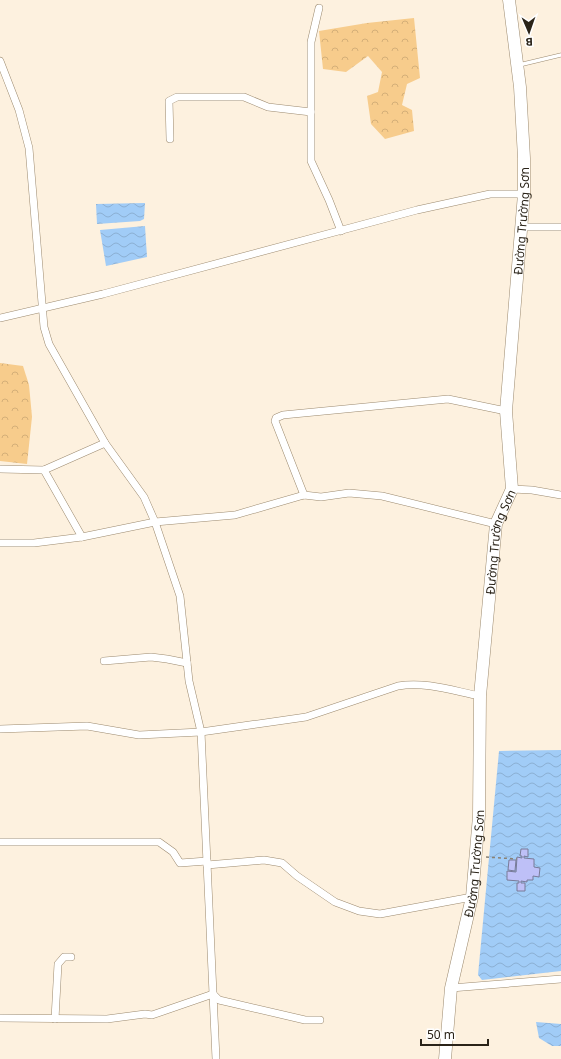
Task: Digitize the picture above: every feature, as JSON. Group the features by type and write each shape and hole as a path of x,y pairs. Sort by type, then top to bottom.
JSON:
{"highway":[{"name":"Đường Trường Sơn","path":"445,1059 452,988 472,897 476,856 479,816 480,696 496,524 512,489 506,411 524,194 524,158 520,87 509,0"}],"street":[{"path":"319,8 311,42 311,161 341,231"},
{"path":"0,61 19,110 29,148 42,308 44,327 49,344 105,444 144,497 156,522 180,596 189,681 201,732 216,1059"},
{"path":"170,139 170,101 177,96 244,98 268,107 312,112"},
{"path":"0,318 103,294 417,210 490,194 524,194"},
{"path":"521,227 561,227"},
{"path":"304,495 275,421 279,416 448,399 506,411"},
{"path":"0,469 44,470 105,444"},
{"path":"44,470 82,537"},
{"path":"512,489 532,490 561,495"},
{"path":"0,543 34,543 82,537 156,522 235,515 304,495 321,497 349,493 382,496 496,524"},
{"path":"104,661 151,657 187,663"},
{"path":"0,729 87,726 139,735 201,732 306,717 398,686 410,684 480,696"},
{"path":"0,842 159,842 173,852 180,863 264,860 282,863 297,876 335,902 359,911 380,914 472,897"},
{"path":"55,1019 58,964 64,957 70,957"},
{"path":"452,988 561,979"},
{"path":"0,1018 107,1019 146,1014 152,1015 213,994"},
{"path":"213,994 219,1000 305,1020 320,1020"}],"lane":[{"path":"518,66 561,55"}],"path":[{"path":"476,856 517,859"}],"green space":[{"path":"414,18 420,78 407,84 402,105 412,110 414,131 385,139 371,124 367,96 378,92 382,72 368,56 346,72 323,69 319,31 367,23"},
{"path":"0,363 23,366 29,385 32,417 27,464 0,461"}],"water":[{"path":"145,203 144,219 140,221 97,224 96,204"},
{"path":"145,226 147,257 106,266 100,230"},
{"path":"561,750 561,971 482,980 478,975 499,751"},
{"path":"536,1022 561,1024 561,1046 552,1046 539,1038"}],"building":[{"path":"521,849 528,849 528,857 524,856 524,858 534,859 534,867 540,868 539,877 533,876 533,880 527,880 527,882 521,881 521,883 525,883 525,891 517,891 517,883 519,883 519,881 507,880 507,871 516,872 517,857 522,858 522,856 520,856"},
{"path":"509,860 516,860 515,871 508,870"}]}
